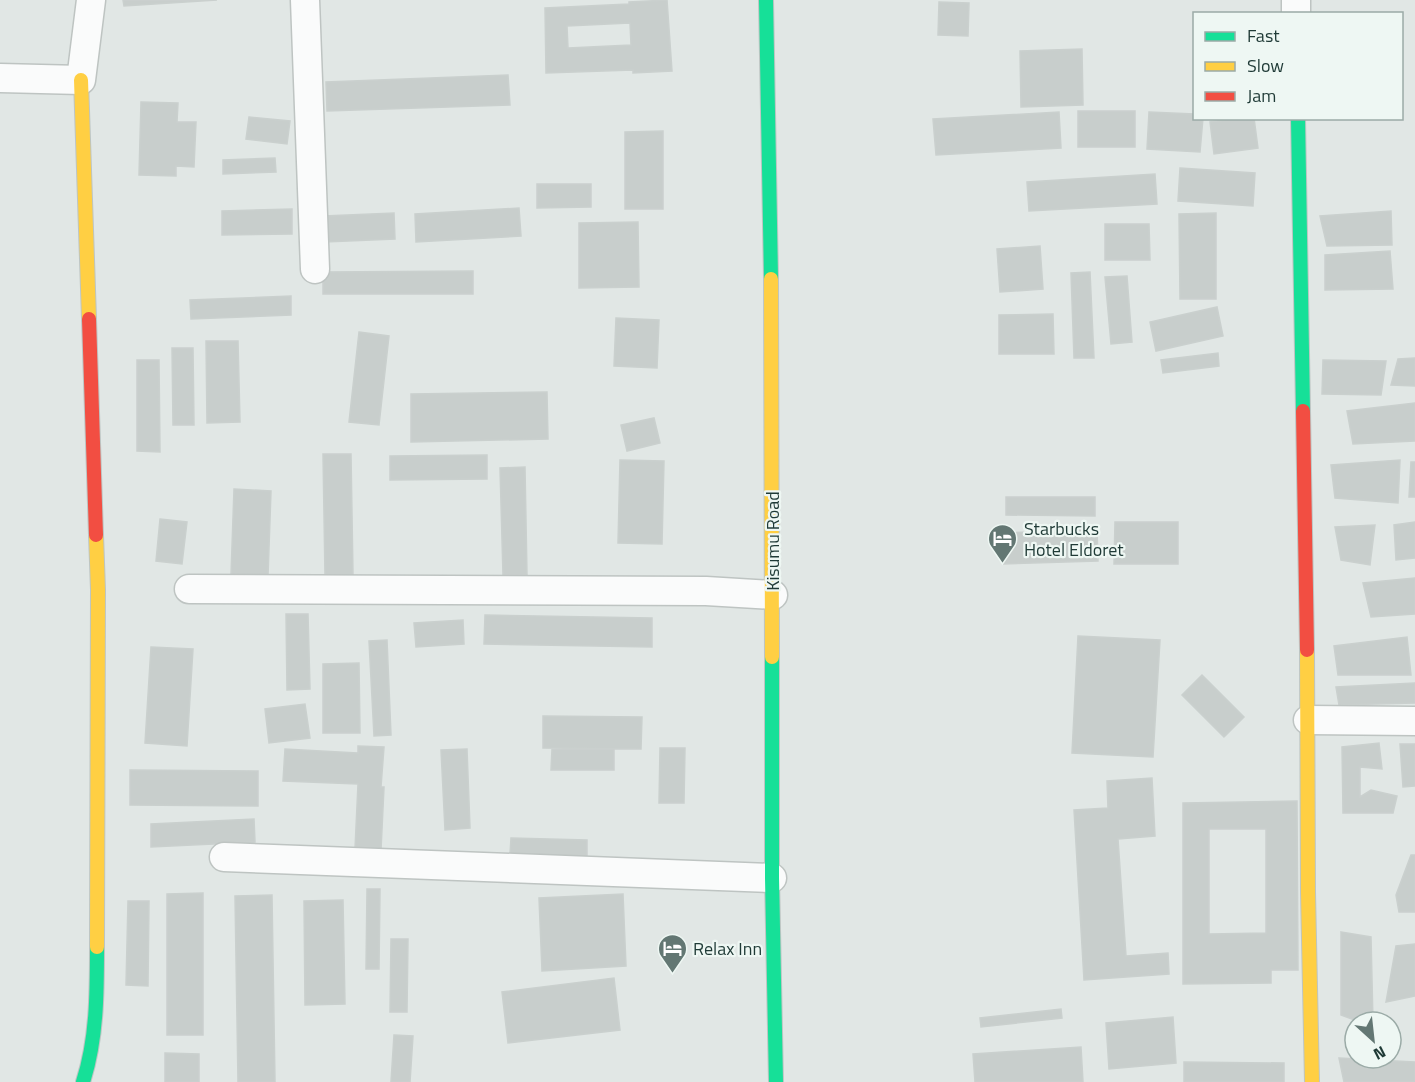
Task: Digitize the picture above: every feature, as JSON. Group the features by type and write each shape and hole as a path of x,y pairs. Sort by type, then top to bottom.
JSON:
{"main road":[{"name":"Kisumu Road","path":"766,0 771,285 772,878 776,1082"},
{"path":"81,80 98,590 97,999 88,1066 83,1082"},
{"path":"1298,120 1312,1082"}],"street":[{"path":"0,78 81,80 91,0"},
{"path":"305,0 315,269"},
{"path":"189,589 706,591 772,594"},
{"path":"1308,720 1415,721"},
{"path":"224,857 772,878"}],"building":[{"path":"123,0 217,0 124,6"},
{"path":"667,0 672,71 546,73 545,8 629,4 629,2","holes":["630,23 631,45 568,48 567,26"]},
{"path":"939,2 969,3 968,36 938,35"},
{"path":"1082,49 1083,105 1021,107 1020,51"},
{"path":"508,75 510,105 327,111 326,82"},
{"path":"141,102 178,103 177,122 196,122 194,167 176,166 176,176 139,175"},
{"path":"1078,111 1135,111 1135,147 1078,147"},
{"path":"1059,112 1061,148 936,155 933,119"},
{"path":"1149,112 1193,114 1193,120 1203,120 1200,152 1147,149"},
{"path":"249,117 290,121 287,144 246,139"},
{"path":"1254,120 1258,148 1214,154 1210,122"},
{"path":"663,131 663,209 625,209 625,132"},
{"path":"275,158 276,172 223,174 223,160"},
{"path":"1180,168 1255,173 1253,206 1178,201"},
{"path":"1155,174 1157,204 1029,211 1027,182"},
{"path":"537,184 591,184 591,207 537,208"},
{"path":"519,208 521,236 416,242 415,214"},
{"path":"292,209 292,234 222,235 222,211"},
{"path":"1391,211 1392,245 1327,246 1320,216"},
{"path":"394,213 395,239 325,242 324,216"},
{"path":"1216,213 1216,299 1180,299 1179,214"},
{"path":"638,222 639,287 579,288 579,223"},
{"path":"1105,224 1149,224 1150,260 1105,260"},
{"path":"1040,246 1043,289 1000,292 997,249"},
{"path":"1390,251 1393,289 1325,290 1325,255"},
{"path":"473,271 473,294 323,294 323,272"},
{"path":"1090,272 1094,358 1074,358 1071,273"},
{"path":"1127,276 1132,342 1111,344 1105,277"},
{"path":"291,296 291,315 191,319 190,300"},
{"path":"1217,307 1223,336 1156,351 1150,322"},
{"path":"1053,314 1054,354 999,354 999,315"},
{"path":"616,318 659,320 657,368 614,366"},
{"path":"359,332 389,336 379,425 349,422"},
{"path":"206,341 238,341 240,422 207,423"},
{"path":"172,348 193,348 194,425 173,425"},
{"path":"1218,353 1219,366 1163,373 1161,360"},
{"path":"1415,358 1415,386 1391,385 1398,359"},
{"path":"137,360 159,360 160,452 137,451"},
{"path":"1323,360 1386,361 1381,395 1322,394"},
{"path":"547,392 548,439 411,442 411,394"},
{"path":"1415,403 1415,441 1353,444 1347,411"},
{"path":"654,418 660,443 627,451 621,425"},
{"path":"323,454 351,454 353,575 325,576"},
{"path":"487,455 487,479 390,480 390,456"},
{"path":"620,460 664,461 662,544 618,543"},
{"path":"1400,460 1398,503 1335,498 1331,465"},
{"path":"1411,462 1415,462 1415,497 1409,497"},
{"path":"525,467 527,575 503,575 500,468"},
{"path":"234,489 271,491 268,576 231,575"},
{"path":"1006,497 1095,497 1095,516 1006,515"},
{"path":"160,519 187,522 182,564 156,561"},
{"path":"1115,522 1178,522 1178,564 1114,564"},
{"path":"1415,522 1415,558 1396,560 1394,525"},
{"path":"1375,525 1370,565 1341,560 1335,527"},
{"path":"1097,529 1098,561 1003,564 1002,533"},
{"path":"1415,578 1415,614 1371,617 1363,583"},
{"path":"286,614 308,614 310,689 287,690"},
{"path":"485,615 652,618 652,647 484,644"},
{"path":"463,620 464,644 416,647 414,623"},
{"path":"1078,636 1160,640 1153,757 1072,753"},
{"path":"1407,637 1411,675 1338,675 1334,646"},
{"path":"387,640 391,735 374,736 369,641"},
{"path":"151,647 193,649 187,746 145,743"},
{"path":"359,663 360,733 323,733 323,664"},
{"path":"1202,675 1244,717 1224,737 1182,695"},
{"path":"1415,683 1415,703 1339,705 1336,687"},
{"path":"305,704 310,738 269,743 265,709"},
{"path":"543,716 642,717 641,749 543,748"},
{"path":"1379,743 1382,769 1360,767 1360,797 1371,790 1397,796 1393,813 1343,813 1342,747"},
{"path":"1400,744 1415,744 1415,786 1403,787"},
{"path":"358,746 384,747 381,787 384,787 381,850 355,849 358,784 283,781 285,749 358,753"},
{"path":"660,748 685,748 684,803 659,803"},
{"path":"467,749 470,828 445,830 441,750"},
{"path":"552,749 614,749 614,770 551,770"},
{"path":"130,770 258,771 258,806 130,805"},
{"path":"1152,778 1155,836 1118,839 1126,956 1168,953 1169,974 1084,980 1074,810 1108,808 1107,781"},
{"path":"1297,801 1298,970 1271,970 1271,983 1183,984 1183,803","holes":["1209,829 1266,829 1266,933 1209,934"]},
{"path":"254,819 255,842 151,847 151,824"},
{"path":"511,838 587,840 587,856 510,854"},
{"path":"1411,855 1415,855 1415,912 1399,912 1396,895"},
{"path":"367,889 380,889 379,969 366,969"},
{"path":"203,893 203,1035 167,1035 167,894"},
{"path":"623,894 626,966 542,971 539,898"},
{"path":"272,895 275,1082 238,1082 235,896"},
{"path":"343,900 345,1004 305,1005 304,901"},
{"path":"128,901 149,901 148,986 126,985"},
{"path":"1341,932 1371,937 1373,1010 1343,1010 1343,1016 1341,1015"},
{"path":"391,939 408,939 407,1012 390,1012"},
{"path":"1415,944 1415,996 1386,1002 1396,946"},
{"path":"614,978 620,1030 508,1043 502,992"},
{"path":"1061,1009 1062,1018 981,1027 980,1018"},
{"path":"1173,1017 1176,1063 1109,1069 1106,1023"},
{"path":"394,1035 413,1036 410,1082 391,1082"},
{"path":"1081,1047 1083,1082 975,1082 973,1054"},
{"path":"165,1053 199,1054 199,1082 165,1082"},
{"path":"1339,1058 1343,1058 1343,1070 1403,1070 1403,1061 1415,1062 1415,1082 1344,1082"},
{"path":"1184,1062 1284,1063 1284,1082 1184,1082"}],"traffic: fast":[{"path":"766,0 771,279"},
{"path":"1298,120 1303,411"},
{"path":"772,657 772,878 776,1082"},
{"path":"83,1082 94,1032 97,947"}],"traffic: slow":[{"path":"81,80 89,319"},
{"path":"771,279 772,657"},
{"path":"96,535 98,590 97,947"},
{"path":"1307,650 1308,892 1312,1082"}],"traffic: jam":[{"path":"89,319 96,535"},
{"path":"1303,411 1307,650"}],"place":[{"name":"Starbucks Hotel Eldoret","path":"1003,564"},
{"name":"Relax Inn","path":"672,974"}]}
